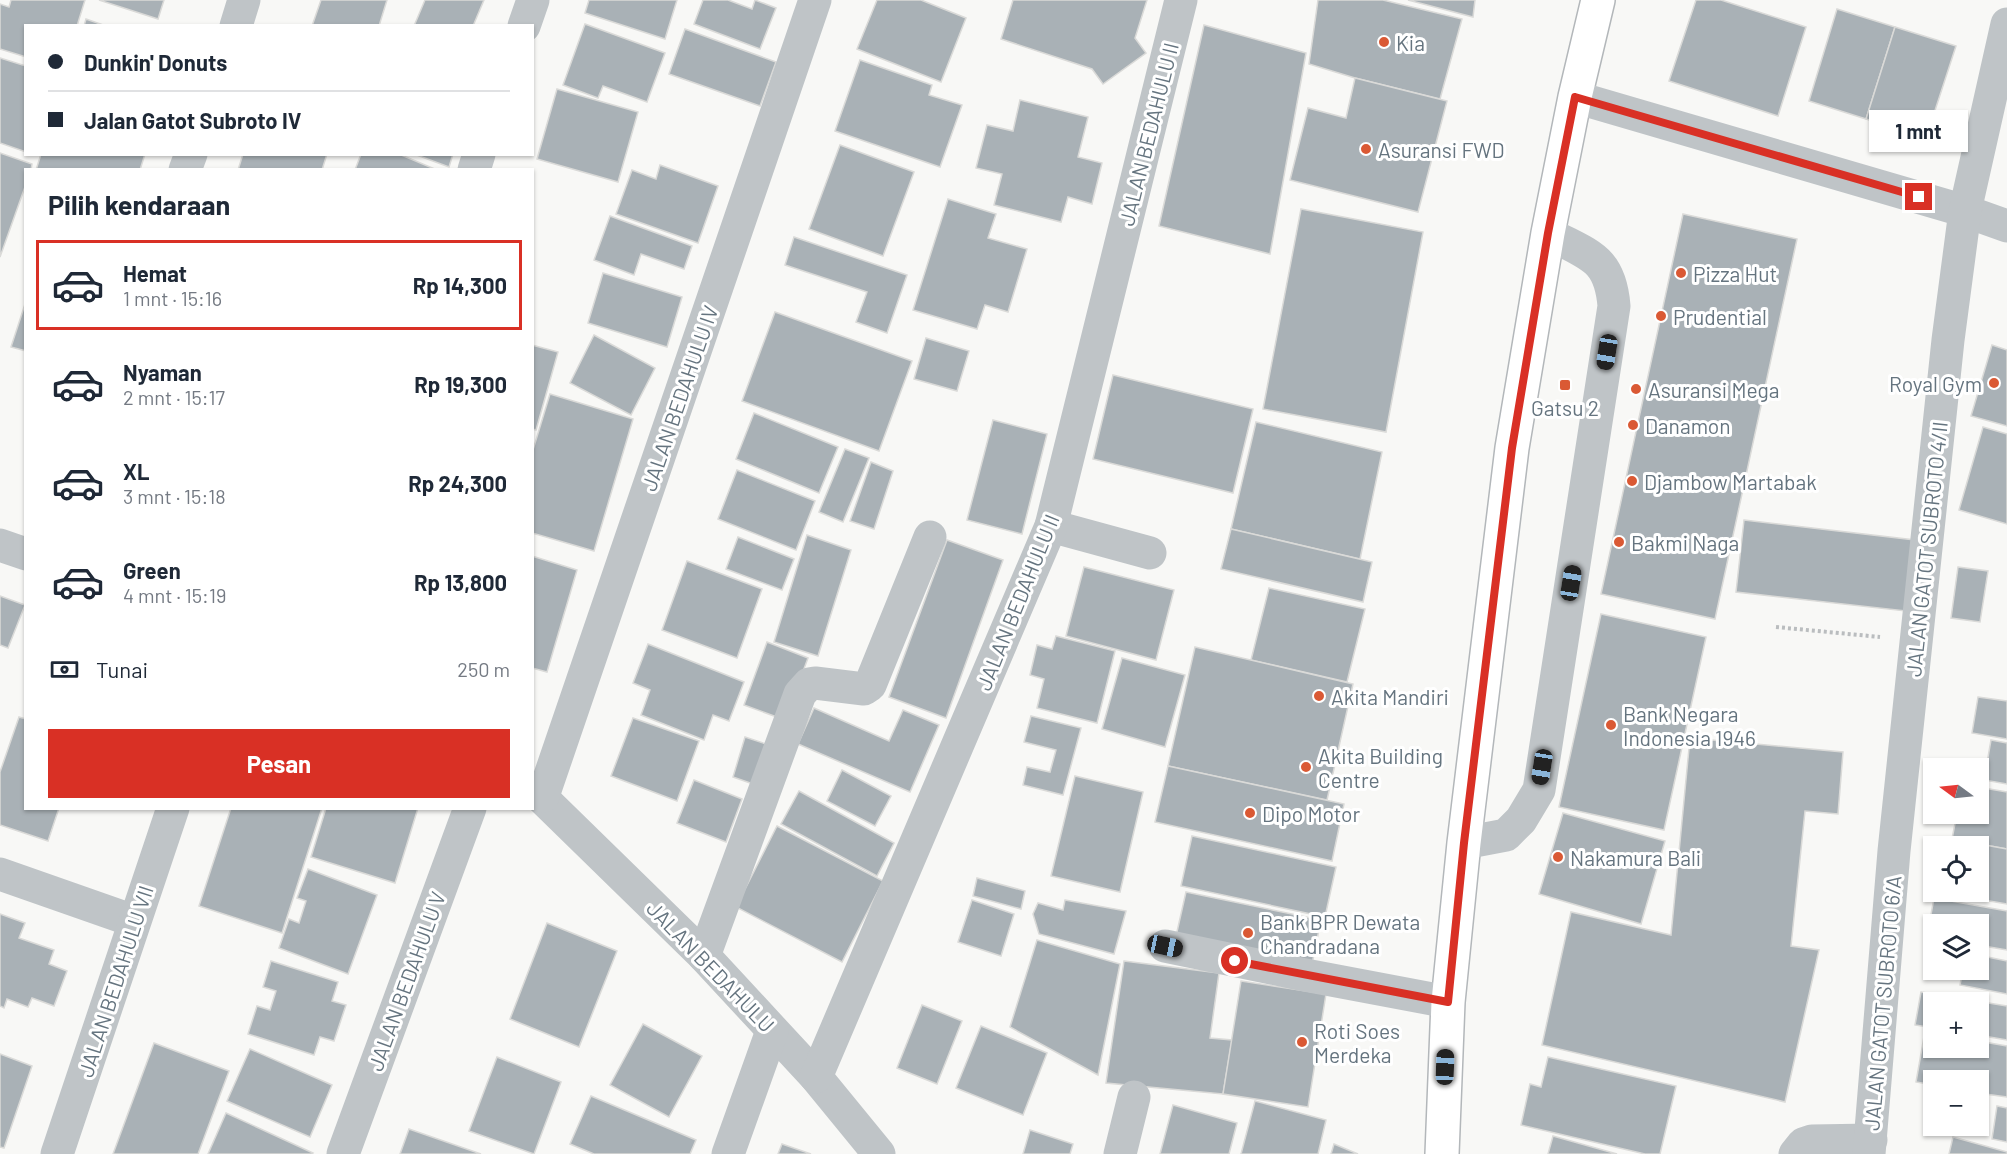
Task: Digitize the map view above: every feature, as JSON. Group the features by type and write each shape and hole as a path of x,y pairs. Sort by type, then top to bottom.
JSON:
{"highway":[{"path":"1442,1154 1448,1002 1464,843 1512,448 1548,233 1575,97 1598,0"}],"street":[{"path":"237,24 244,0"},
{"path":"525,24 533,0"},
{"name":"JALAN BEDAHULU IV","path":"538,792 815,0"},
{"name":"JALAN BEDAHULU II","path":"816,1077 1051,526 1181,0"},
{"name":"JALAN GATOT SUBROTO 4/II","path":"1894,851 1947,351 1965,211 2007,24"},
{"path":"1575,97 1965,211 2007,226"},
{"path":"1464,843 1506,835 1521,820 1539,790 1614,306 1608,274 1599,261 1548,233"},
{"path":"1051,526 1150,553"},
{"path":"704,956 801,694 808,684 815,683 864,689 870,685 930,537"},
{"path":"0,545 24,553"},
{"name":"JALAN BEDAHULU","path":"538,792 704,956 816,1077 879,1154"},
{"name":"JALAN BEDAHULU VII","path":"57,1154 172,810"},
{"name":"JALAN BEDAHULU V","path":"343,1154 469,810"},
{"name":"JALAN GATOT SUBROTO 6/A","path":"1870,1147 1894,851"},
{"path":"0,874 134,921"},
{"path":"1165,946 1448,1002"},
{"path":"728,1154 772,1031"},
{"path":"1120,1154 1134,1097"},
{"path":"1795,1154 1803,1144 1812,1141 1870,1147"}],"path":[{"path":"1776,627 1917,640"}],"building":[{"path":"11,0 85,0 78,24 24,24 24,56 0,49 0,4 9,7"},
{"path":"99,0 164,0 158,19"},
{"path":"321,0 387,0 380,24 313,24"},
{"path":"425,0 484,0 474,24 415,24"},
{"path":"589,0 677,0 665,39 585,13"},
{"path":"703,0 728,0 752,9 755,0 776,8 760,49 694,24"},
{"path":"877,0 921,0 966,18 941,82 857,49"},
{"path":"1013,0 1147,0 1135,38 1146,53 1103,84 1092,69 1001,39"},
{"name":"Kia","path":"1318,0 1383,0 1462,19 1440,99 1309,64"},
{"path":"1408,0 1475,0 1473,17"},
{"path":"1696,0 1721,0 1806,27 1778,116 1669,81"},
{"path":"1837,9 1895,27 1866,119 1809,101"},
{"path":"86,19 100,24 85,24"},
{"path":"585,24 665,53 647,102 603,86 598,98 563,85"},
{"path":"1204,25 1306,53 1270,254 1159,226"},
{"path":"1895,27 1956,46 1926,138 1866,119"},
{"path":"685,29 776,62 760,106 669,74"},
{"path":"0,58 24,65 24,151 0,143"},
{"path":"860,60 932,85 929,95 962,105 940,167 835,131"},
{"name":"Asuransi FWD","path":"1355,78 1447,101 1418,212 1290,180 1308,108 1346,118"},
{"path":"557,89 638,112 618,182 537,159"},
{"path":"1020,100 1088,117 1078,157 1102,163 1092,204 1068,197 1061,222 994,205 1002,174 976,168 987,125 1013,131"},
{"path":"840,145 914,172 883,256 809,229"},
{"path":"0,153 32,164 31,168 24,168 24,190 0,257"},
{"path":"40,156 144,156 141,168 37,168"},
{"path":"242,156 326,156 323,168 239,168"},
{"path":"360,156 404,156 432,168 356,168"},
{"path":"419,156 452,156 449,167"},
{"path":"660,165 718,186 698,243 616,214 632,170 656,179"},
{"path":"948,199 996,214 988,238 1027,249 1008,312 985,305 977,329 913,310"},
{"path":"1301,209 1423,232 1386,432 1263,409"},
{"path":"1683,214 1797,239 1715,619 1601,594"},
{"path":"610,216 692,246 684,269 641,254 634,275 594,260"},
{"path":"794,237 907,275 887,333 856,322 867,292 785,265"},
{"path":"603,273 682,297 667,347 588,323"},
{"path":"24,307 24,350 11,347"},
{"path":"775,312 912,361 879,451 742,401"},
{"path":"594,335 655,368 631,415 570,383"},
{"path":"926,338 969,351 957,391 914,379"},
{"name":"Royal Gym","path":"1992,345 2007,350 2007,426 1971,416"},
{"path":"534,346 558,352 536,430 534,430"},
{"path":"1113,375 1253,409 1233,493 1093,459"},
{"path":"550,394 633,419 594,551 534,534 534,446"},
{"path":"754,413 838,447 819,493 736,459"},
{"path":"993,420 1047,434 1022,534 967,520"},
{"path":"1256,422 1382,452 1360,559 1231,529"},
{"path":"1983,427 2007,434 2007,524 1959,510"},
{"path":"845,449 869,458 843,522 819,512"},
{"path":"871,462 893,471 874,529 850,521"},
{"path":"737,470 815,501 796,550 718,519"},
{"path":"1744,520 1915,540 1906,611 1736,592"},
{"path":"1231,529 1372,562 1363,602 1221,569"},
{"path":"807,535 851,550 818,656 774,642"},
{"path":"738,537 794,559 782,590 726,569"},
{"path":"947,540 1003,560 946,718 889,697"},
{"path":"534,557 577,570 547,672 534,669"},
{"path":"687,561 762,589 737,658 662,630"},
{"path":"1084,567 1174,590 1156,660 1066,636"},
{"path":"1958,567 1988,571 1980,622 1951,618"},
{"path":"1269,588 1365,609 1347,682 1251,660"},
{"path":"0,596 24,605 24,608 8,648 0,645"},
{"path":"1601,614 1706,637 1664,830 1559,807"},
{"path":"1056,636 1115,651 1097,723 1037,708 1044,679 1030,675 1037,645 1052,649"},
{"path":"767,642 808,658 785,720 744,705"},
{"path":"648,644 744,682 729,721 713,715 704,740 641,715 650,690 633,683"},
{"path":"1195,647 1353,684 1327,800 1168,766"},
{"path":"1122,658 1185,675 1165,747 1102,729"},
{"path":"1978,697 2007,701 2007,739 1972,733"},
{"path":"814,708 889,741 903,710 939,725 910,792 798,744"},
{"path":"1031,716 1081,728 1063,795 1023,785 1027,767 1050,772 1056,750 1024,742"},
{"path":"19,717 24,718 24,810 58,810 48,841 0,825 0,772"},
{"path":"633,718 699,741 677,801 611,776"},
{"path":"745,737 766,744 753,784 733,777"},
{"path":"1690,738 1843,752 1838,814 1805,811 1791,946 1819,950 1785,1102 1542,1045 1571,912 1671,935"},
{"path":"1991,740 2007,743 2007,784 1989,781 1988,758"},
{"name":"Dipo Motor","path":"1168,766 1344,804 1332,861 1155,822"},
{"path":"842,770 891,796 875,826 827,801"},
{"path":"1075,776 1143,792 1120,892 1051,876"},
{"path":"694,780 742,799 726,842 677,823"},
{"path":"1989,789 2007,792 2007,849 1989,846 1989,836 1953,836 1955,824 1989,824"},
{"path":"799,791 894,843 877,876 781,824"},
{"path":"230,810 321,810 282,933 199,906"},
{"path":"325,810 417,810 395,883 311,857"},
{"path":"1563,813 1665,841 1641,924 1539,894"},
{"path":"777,826 883,881 842,962 736,907"},
{"path":"1192,836 1336,867 1325,917 1181,886"},
{"path":"1989,846 2007,849 2007,904 1989,901"},
{"path":"308,869 377,895 348,974 279,948 289,919 299,923 306,901 297,898"},
{"path":"977,878 1025,891 1021,909 973,896"},
{"name":"Bank BPR Dewata Chandradana","path":"1186,892 1321,920 1310,974 1174,945"},
{"path":"972,900 1014,914 1001,956 958,942"},
{"path":"1065,900 1126,911 1114,954 1039,934 1033,914 1038,903 1063,910"},
{"path":"1933,902 1956,902 2007,911 2007,950 1989,947 1989,914 1931,914"},
{"path":"0,914 25,923 19,938 54,950 49,964 67,971 54,1006 32,998 28,1007 7,999 4,1008 0,1006"},
{"path":"547,923 617,951 579,1047 510,1019"},
{"path":"1037,940 1120,964 1098,1075 1010,1027"},
{"path":"1989,957 2007,961 2007,994 1960,985 1961,980 1989,980"},
{"path":"271,961 338,982 332,1001 346,1005 334,1041 320,1037 314,1055 248,1034 257,1006 270,1010 276,991 263,987"},
{"path":"1124,961 1219,973 1210,1038 1232,1040 1223,1094 1106,1083"},
{"path":"1241,981 1326,994 1308,1107 1223,1094"},
{"path":"1921,992 1923,992 1923,1026 1915,1025"},
{"path":"1989,1003 2007,1006 2007,1040 1989,1037"},
{"path":"922,1005 962,1021 937,1084 897,1068"},
{"path":"643,1024 702,1056 669,1117 610,1085"},
{"path":"981,1026 1047,1053 1023,1115 956,1088"},
{"path":"1923,1042 1923,1058 1989,1058 1989,1043 2007,1046 2007,1097 1989,1095 1989,1070 1923,1070 1923,1083 1916,1082"},
{"path":"154,1043 229,1071 198,1154 113,1154"},
{"path":"250,1049 332,1085 310,1137 227,1101"},
{"path":"0,1054 32,1066 4,1148 0,1147"},
{"path":"497,1057 561,1082 534,1154 469,1131"},
{"path":"1548,1057 1676,1086 1660,1154 1645,1154 1521,1125 1530,1084 1541,1087"},
{"path":"591,1096 696,1140 690,1154 594,1154 570,1144"},
{"path":"1255,1101 1326,1120 1318,1154 1241,1154"},
{"path":"1173,1105 1237,1123 1229,1154 1160,1154"},
{"path":"1997,1106 2007,1108 2007,1142 1992,1139"},
{"path":"226,1113 313,1153 208,1154"},
{"path":"409,1129 481,1154 400,1154"},
{"path":"1030,1130 1073,1144 1070,1154 1023,1154"},
{"path":"1553,1136 1617,1154 1548,1154"},
{"path":"1953,1137 2007,1152 2007,1154 1949,1154"},
{"path":"782,1144 811,1154 778,1154"},
{"path":"1334,1144 1358,1154 1331,1154"}],"place":[{"name":"Kia","path":"1384,42"},
{"name":"Asuransi FWD","path":"1366,149"},
{"name":"Pizza Hut","path":"1681,273"},
{"name":"Prudential","path":"1661,316"},
{"name":"Royal Gym","path":"1994,383"},
{"name":"Gatsu 2","path":"1565,385"},
{"name":"Asuransi Mega","path":"1636,389"},
{"name":"Danamon","path":"1633,425"},
{"name":"Djambow Martabak","path":"1632,481"},
{"name":"Bakmi Naga","path":"1619,542"},
{"name":"Akita Mandiri","path":"1319,696"},
{"name":"Bank Negara Indonesia 1946","path":"1611,725"},
{"name":"Akita Building Centre","path":"1306,767"},
{"name":"Dipo Motor","path":"1250,813"},
{"name":"Nakamura Bali","path":"1558,857"},
{"name":"Bank BPR Dewata Chandradana","path":"1248,933"},
{"name":"Roti Soes Merdeka","path":"1302,1042"}],"route":[{"path":"1235,961 1448,1002 1464,843 1512,448 1548,233 1575,97 1919,197"}]}
